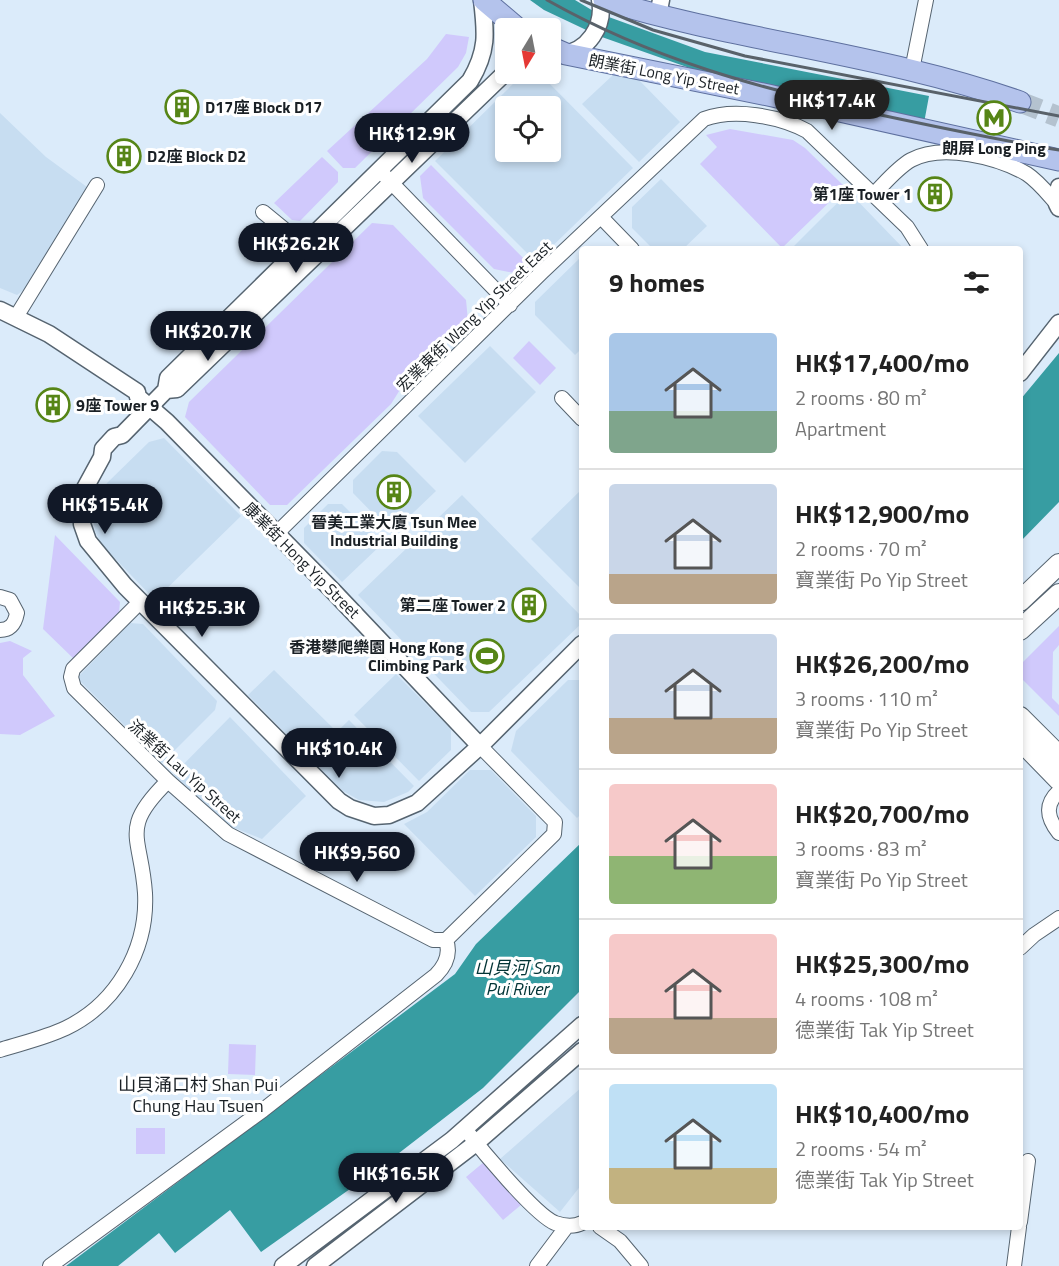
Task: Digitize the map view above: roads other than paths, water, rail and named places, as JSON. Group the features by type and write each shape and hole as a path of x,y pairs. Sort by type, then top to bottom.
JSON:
{"main road":[{"path":"483,0 505,18"},
{"path":"602,4 659,8 822,52 951,79 1020,102"},
{"name":"朗業街 Long Yip Street","path":"561,53 780,98 1059,160"},
{"path":"1023,598 1059,564"},
{"path":"1023,627 1059,594"},
{"path":"1023,720 1059,756"},
{"path":"1023,744 1059,780"}],"street":[{"path":"483,0 486,40 480,65 470,81 386,177 311,256 177,389 166,390 144,402 122,435 122,443 111,455 102,457 84,490 81,504 82,524 88,541 99,556 327,792 350,808 374,816 389,815 417,803 480,746 579,649"},
{"path":"912,70 926,0"},
{"path":"561,51 587,43 595,34 602,4"},
{"path":"166,390 168,378 302,244 386,177 495,82"},
{"name":"宏業東街 Wang Yip Street East","path":"276,534 697,123 712,116 729,114 799,126 821,142 873,195"},
{"path":"919,246 913,235 873,195 909,161 930,153 954,152 1003,164 1026,174 1058,206"},
{"path":"386,177 510,305"},
{"path":"16,317 97,185"},
{"path":"1058,206 1059,187"},
{"path":"263,212 302,244"},
{"path":"601,217 629,246"},
{"name":"康業街 Hong Yip Street","path":"0,310 49,334 118,382 132,388 334,592 555,822 555,831 446,940"},
{"path":"1023,369 1059,323"},
{"path":"562,398 579,416"},
{"path":"0,597 10,600 17,613 15,623 0,630"},
{"name":"流業街 Lau Yip Street","path":"141,601 73,669 71,682 74,688 168,781 228,834 433,940 446,940"},
{"path":"0,1050 56,1033 78,1022 105,1000 124,977 137,948 145,908 143,878 135,844 137,821 146,803 168,781"},
{"path":"1059,791 1049,801 1048,808 1052,824 1059,833"},
{"path":"1023,945 1059,918"},
{"path":"50,1266 263,1110 436,975 446,961 448,947 446,940"},
{"path":"283,1266 465,1129 579,1028"},
{"path":"315,1266 476,1143 579,1054"},
{"path":"465,1129 542,1214 554,1223 567,1226 579,1224"},
{"path":"1023,1199 1028,1161"},
{"path":"537,1266 567,1226"},
{"path":"604,1230 620,1241 641,1266"},
{"path":"1014,1266 1019,1230"}],"water":[{"path":"530,0 575,0 595,12 705,52 929,96 924,123 701,72 599,36 544,10"},
{"path":"1059,353 1059,502 1023,539 1023,396"},
{"name":"山貝河 San Pui River","path":"579,845 579,992 483,1088 381,1167 261,1252 230,1210 175,1253 159,1233 118,1266 66,1266 455,974 476,944"}],"tunnel":[{"path":"1020,102 1059,117"}],"railway":[{"path":"547,0 626,39 707,70 791,94 876,114 1059,150"},
{"path":"581,0 653,30 745,56 1059,116"}],"place":[{"name":"D17座 Block D17","path":"182,107"},
{"name":"朗屏 Long Ping","path":"994,118"},
{"name":"D2座 Block D2","path":"124,156"},
{"name":"第1座 Tower 1","path":"935,194"},
{"name":"9座 Tower 9","path":"53,405"},
{"name":"晉美工業大廈 Tsun Mee Industrial Building","path":"394,492"},
{"name":"第二座 Tower 2","path":"529,605"},
{"name":"香港攀爬樂園 Hong Kong Climbing Park","path":"487,656"}],"district":[{"name":"山貝涌口村 Shan Pui Chung Hau Tsuen","path":"198,1094"}]}
